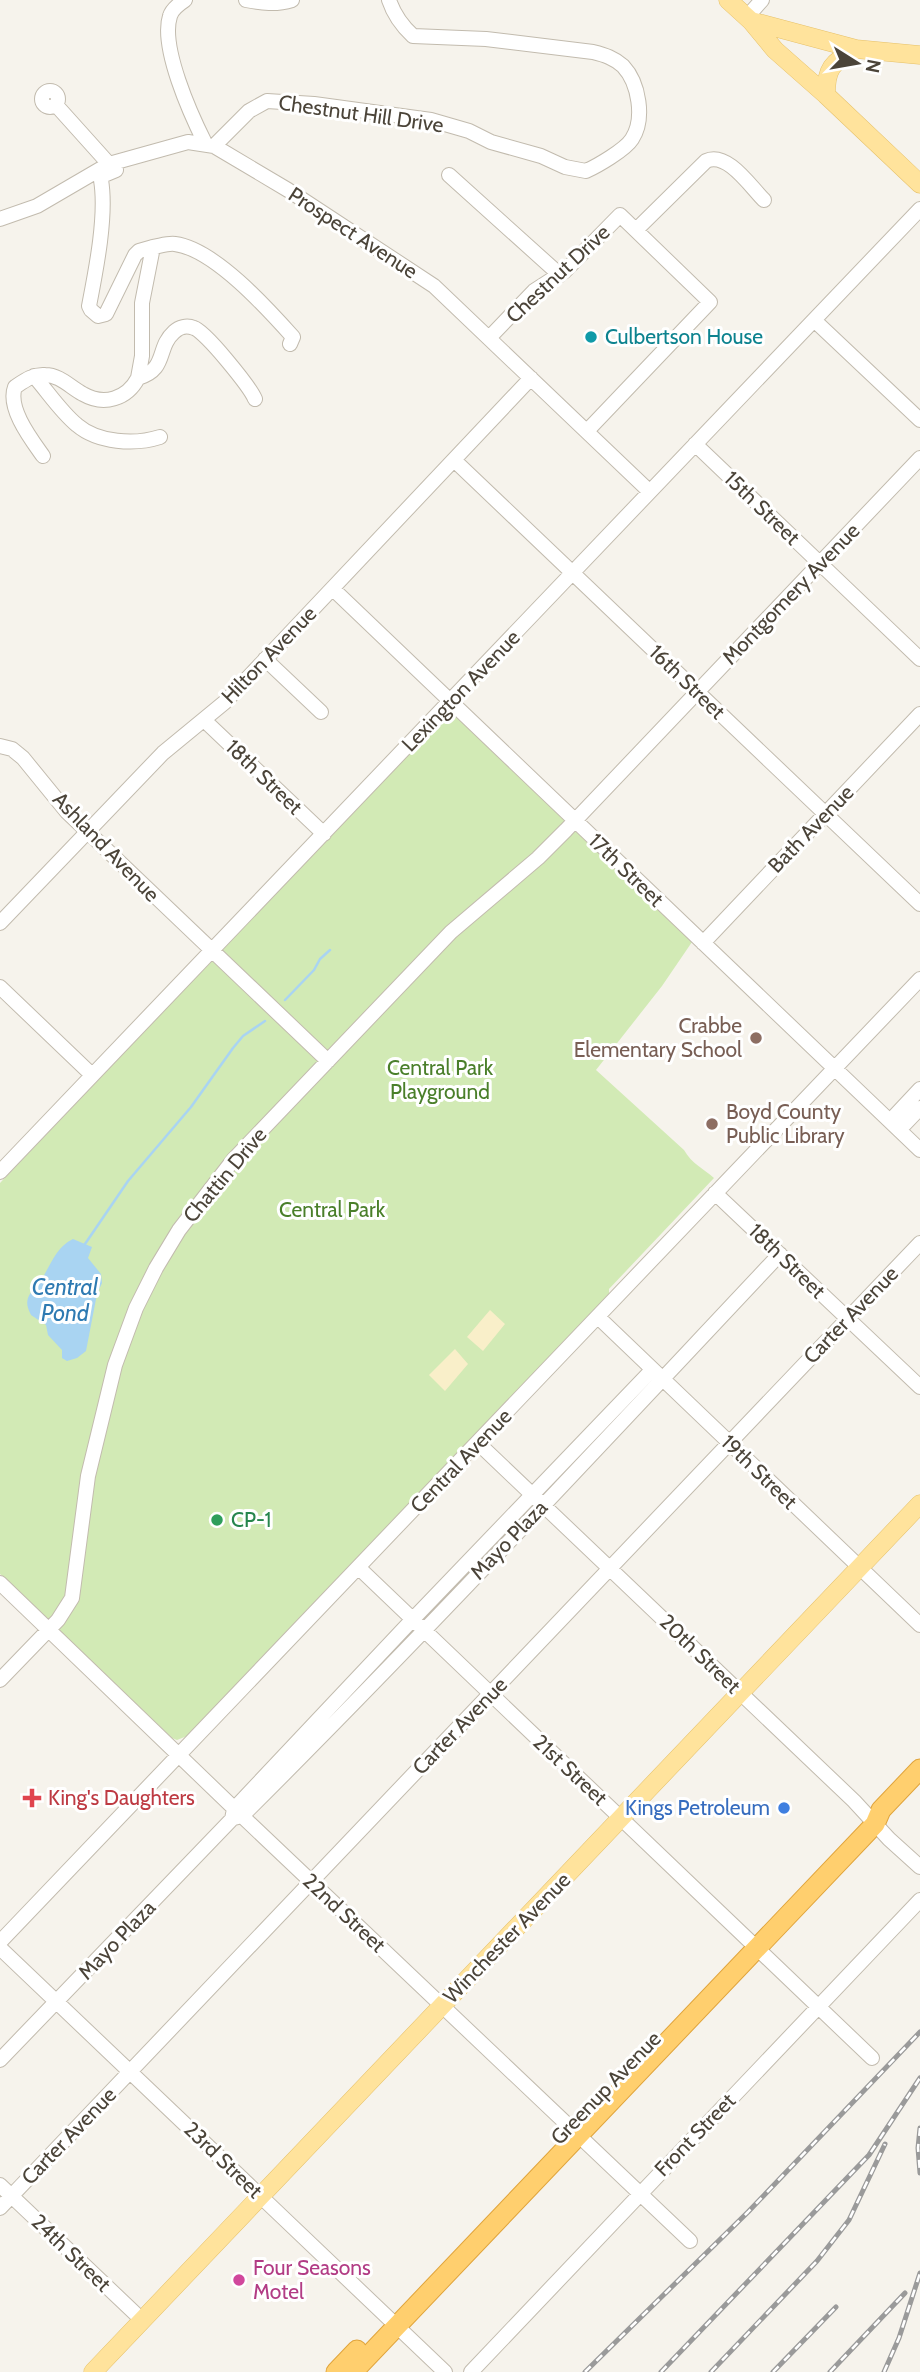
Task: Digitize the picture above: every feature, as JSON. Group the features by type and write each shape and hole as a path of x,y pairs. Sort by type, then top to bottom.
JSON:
{"highway":[{"name":"Greenup Avenue","path":"353,2372 393,2322 920,1769"},
{"name":"Greenup Avenue","path":"336,2372 393,2322"}],"main road":[{"path":"728,0 749,19 775,50 920,184"},
{"path":"749,19 856,49 920,55"},
{"path":"826,95 830,68 834,62 856,49"},
{"name":"Winchester Avenue","path":"93,2372 920,1504"}],"street":[{"path":"184,0 170,16 170,49 184,99 210,145"},
{"path":"246,0 267,4 292,0"},
{"name":"Chestnut Hill Drive","path":"210,145 249,111 267,101 314,104 431,120 541,156 565,167 586,171 627,145 633,138 639,110 637,94 629,74 610,57 593,52 486,39 413,36 394,14 389,0"},
{"path":"749,19 762,0"},
{"path":"56,105 108,164"},
{"path":"0,219 44,202 108,164 188,142 210,145"},
{"name":"Prospect Avenue","path":"210,145 288,190 434,286 649,491"},
{"path":"154,150 104,175 101,180 103,193 97,266 89,306 91,310 98,316 106,314 139,251 176,244 206,257 245,288 293,337 290,344"},
{"path":"636,230 711,159 716,158 727,163 764,200"},
{"path":"449,175 560,275"},
{"name":"Lexington Avenue","path":"0,1172 920,209"},
{"name":"Chestnut Drive","path":"489,338 534,291 560,275 620,215 636,230 710,302 587,431"},
{"path":"43,456 19,417 13,396 15,387 34,376 54,376 82,394 94,398 109,400 124,395 131,389 141,370 142,303 153,247"},
{"path":"814,320 920,420"},
{"path":"138,378 157,368 171,335 179,328 193,327 204,335 246,384 255,399"},
{"path":"34,376 76,425 88,433 120,441 152,440 160,437"},
{"name":"Hilton Avenue","path":"0,923 163,753 204,720 265,659 531,378"},
{"name":"15th Street","path":"695,444 920,659"},
{"name":"Montgomery Avenue","path":"575,820 920,458"},
{"name":"16th Street","path":"454,460 920,904"},
{"name":"17th Street","path":"333,589 920,1150"},
{"path":"265,659 321,712"},
{"name":"Bath Avenue","path":"702,943 920,714"},
{"name":"18th Street","path":"204,720 324,834"},
{"name":"Ashland Avenue","path":"0,746 12,749 23,758 67,812 328,1061"},
{"name":"Chattin Drive","path":"48,1629 64,1612 72,1598 82,1510 106,1399 121,1347 146,1289 179,1230 213,1183 452,932 538,858 575,820"},
{"name":"Central Avenue","path":"0,1942 920,979"},
{"path":"0,987 92,1075"},
{"path":"895,1125 920,1089"},
{"path":"895,1125 920,1108"},
{"name":"18th Street","path":"715,1193 920,1387"},
{"name":"Carter Avenue","path":"0,2208 920,1243"},
{"name":"Mayo Plaza","path":"236,1815 424,1630 538,1500 657,1374 779,1254"},
{"name":"19th Street","path":"598,1317 920,1625"},
{"name":"20th Street","path":"478,1443 874,1817 920,1867"},
{"name":"Mayo Plaza","path":"0,2060 58,2003 236,1815 413,1619 538,1500"},
{"name":"21st Street","path":"359,1568 872,2058"},
{"name":"22nd Street","path":"0,1583 179,1755 236,1815 310,1881 690,2241"},
{"path":"0,1680 48,1629"},
{"name":"Front Street","path":"471,2372 920,1900"},
{"name":"23rd Street","path":"0,1948 445,2372"},
{"name":"24th Street","path":"0,2185 142,2320"}],"green space":[{"name":"Central Park","path":"455,717 692,942 662,986 596,1070 714,1178 609,1289 609,1295 187,1736 177,1740 0,1574 0,1183 440,721"}],"sand":[{"path":"490,1310 505,1324 483,1351 467,1337"},
{"path":"455,1349 468,1364 445,1391 429,1375"}],"water":[{"name":"Central Pond","path":"73,1239 92,1247 88,1258 101,1274 102,1283 97,1294 86,1351 67,1361 62,1358 62,1350 48,1335 46,1325 31,1315 27,1302 57,1253"}],"waterway":[{"path":"285,1000 330,950"},
{"path":"85,1244 128,1181 191,1107 233,1048 243,1036 265,1021"}],"railway":[{"path":"585,2372 748,2212 920,2032"},
{"path":"661,2372 869,2155 920,2078"},
{"path":"920,2128 920,2173"},
{"path":"711,2372 817,2261 849,2220 885,2144"},
{"path":"884,2372 899,2338 920,2273"},
{"path":"830,2372 905,2293"},
{"path":"773,2372 836,2307"}],"place":[{"name":"Culbertson House","path":"591,337"},
{"name":"Crabbe Elementary School","path":"756,1038"},
{"name":"Boyd County Public Library","path":"712,1124"},
{"name":"CP-1","path":"217,1520"},
{"name":"King's Daughters","path":"32,1798"},
{"name":"Kings Petroleum","path":"784,1808"},
{"name":"Four Seasons Motel","path":"239,2280"}],"park label":[{"name":"Central Park Playground","path":"440,1080"}]}
